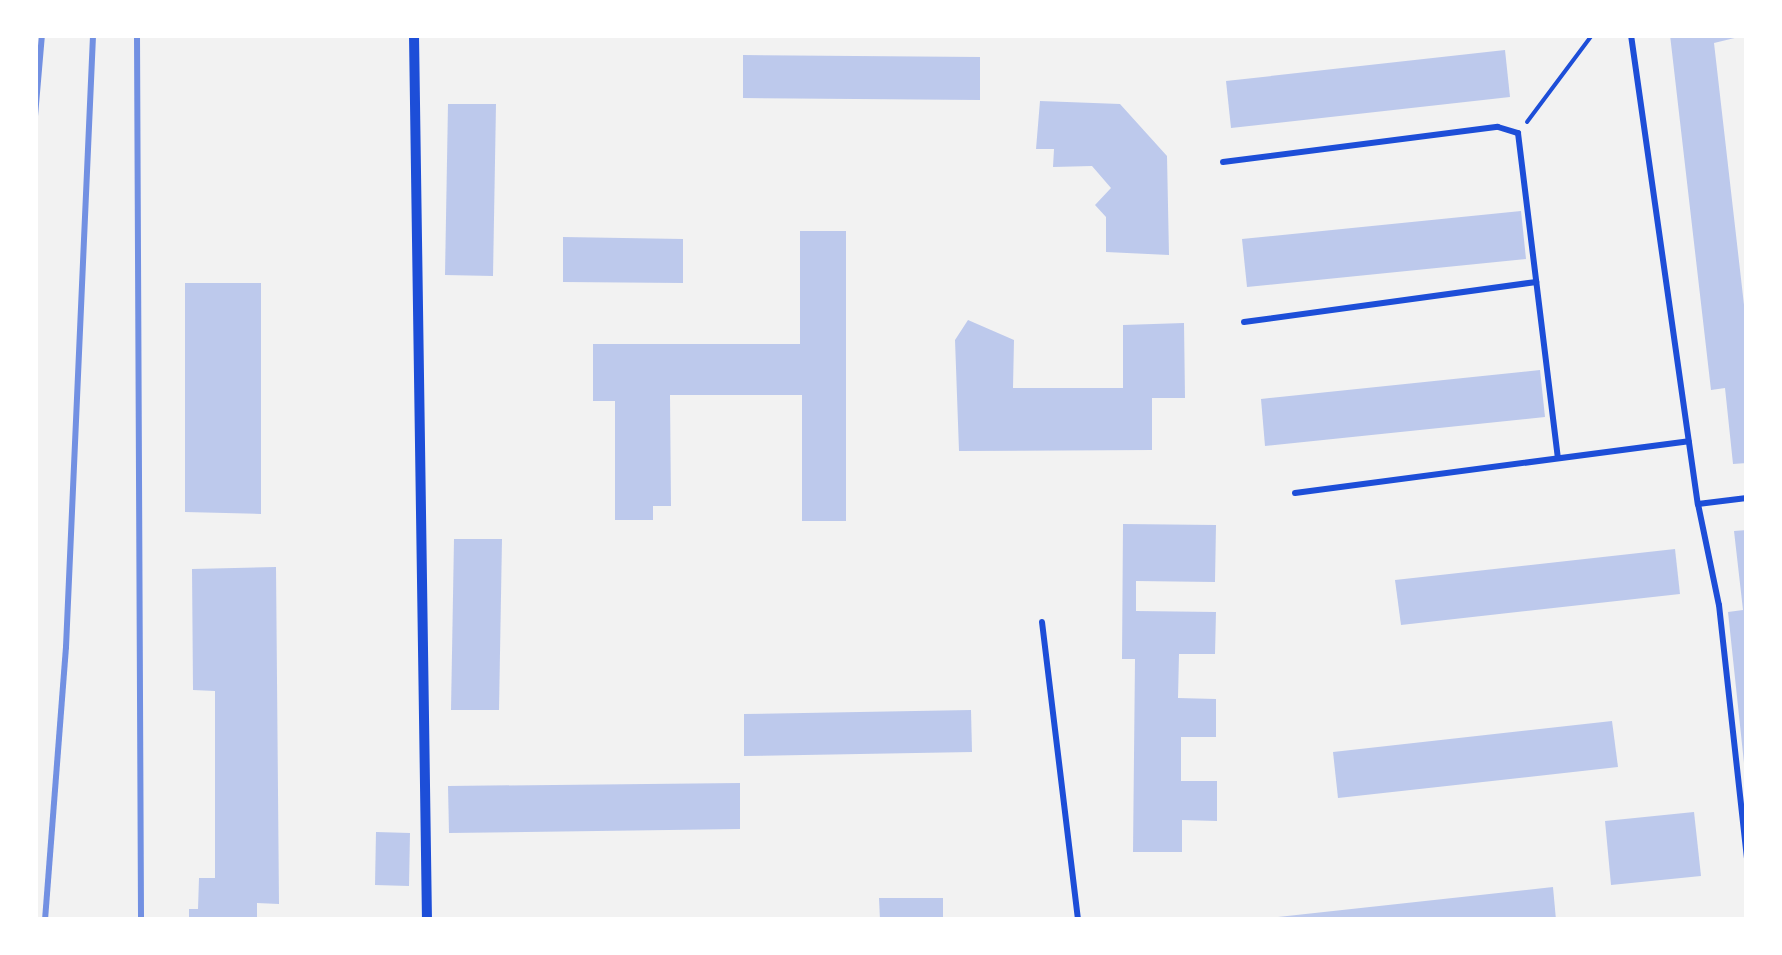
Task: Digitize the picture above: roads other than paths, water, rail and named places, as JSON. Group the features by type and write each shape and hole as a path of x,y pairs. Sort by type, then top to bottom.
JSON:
{"street":[{"path":"414,35 427,920"}],"lane":[{"path":"794,35 821,35"},
{"path":"1631,35 1698,504 1719,605 1747,859"},
{"path":"1223,162 1498,127 1518,134 1558,458"},
{"path":"1244,322 1536,282"},
{"path":"1296,493 1689,441"},
{"path":"1698,504 1747,498"},
{"path":"1042,622 1078,920"}],"railway":[{"path":"35,116 42,35"},
{"path":"45,920 66,647 93,35"},
{"path":"137,35 141,920"}]}
